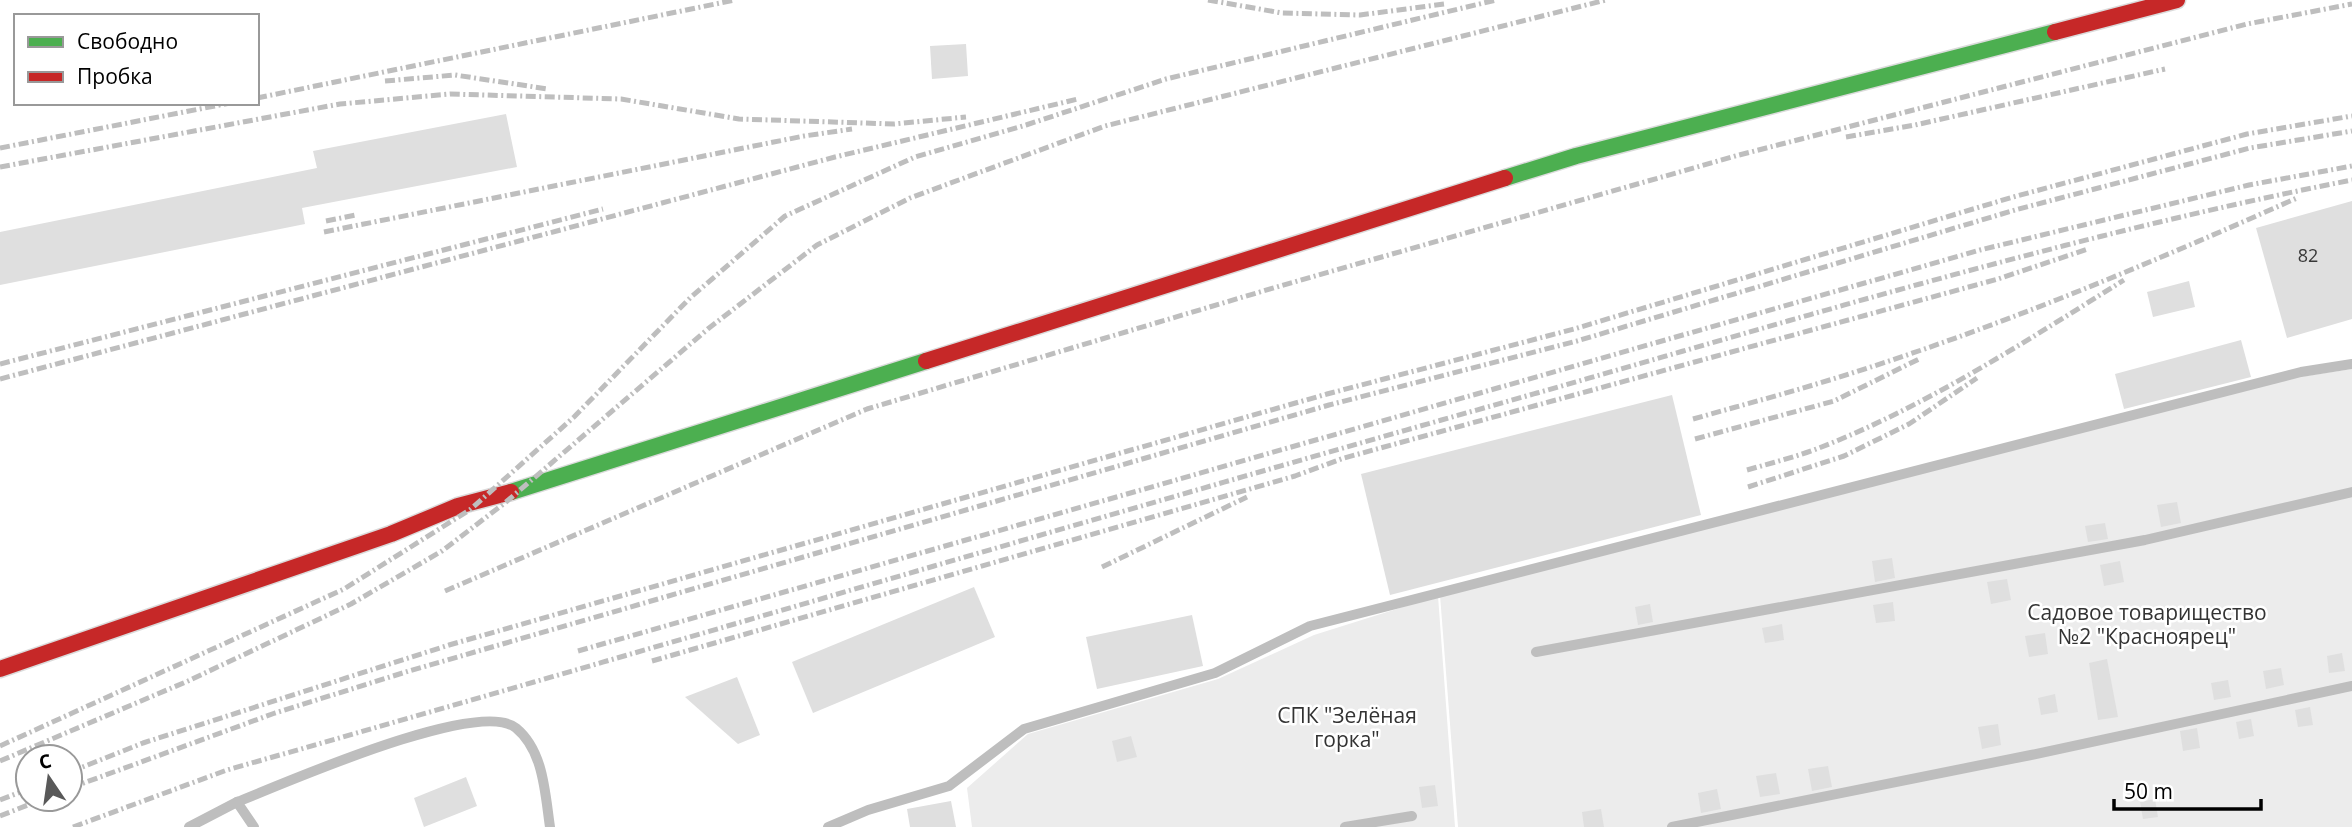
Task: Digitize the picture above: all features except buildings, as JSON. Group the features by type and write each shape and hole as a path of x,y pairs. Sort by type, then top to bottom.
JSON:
{"highway":[{"path":"0,670 391,534 458,506 551,482 1349,225 1576,156 2177,0"}],"lane":[{"path":"828,827 868,810 949,786 1024,729 1215,673 1310,626 2288,375 2352,364"},
{"path":"1536,652 2145,540 2352,492"},
{"path":"1672,827 2031,755 2352,686"},
{"path":"189,827 237,802 384,744 484,719 514,726 533,745 550,827"},
{"path":"237,802 254,827"},
{"path":"1345,827 1412,816"}],"green space":[{"name":"Садовое товарищество №2 \"Красноярец\"","path":"2352,369 2352,827 1458,827 1440,595 2299,377"},
{"name":"СПК \"Зелёная горка\"","path":"1438,596 1455,827 972,827 967,788 1028,734 1218,679 1314,635"}],"railway":[{"path":"259,98 735,0"},
{"path":"1208,0 1282,13 1360,15 1444,4"},
{"path":"0,746 344,589 471,509 574,417 690,298 785,216 915,157 1026,125 1166,79 1496,0"},
{"path":"0,761 188,681 351,604 442,551 506,502 709,328 817,245 910,198 1105,126 1606,0"},
{"path":"445,591 867,409 1280,286 1739,155 2247,24 2352,4"},
{"path":"1846,137 1915,125 2165,69"},
{"path":"385,81 455,75 548,89"},
{"path":"0,167 340,104 450,94 621,99 739,119 894,124 966,117"},
{"path":"0,379 835,157 1078,99"},
{"path":"0,148 220,105"},
{"path":"84,766 143,743 449,645 1327,394 1574,329 2013,197 2247,134 2352,116"},
{"path":"324,232 804,136 852,129"},
{"path":"84,783 275,713 409,671 1329,405 1577,341 2015,210 2250,148 2352,131"},
{"path":"578,651 1980,250 2249,185 2352,166"},
{"path":"73,827 227,770 1841,306 2146,225 2352,180"},
{"path":"1693,419 1832,379 1965,335 2132,269 2297,198"},
{"path":"0,364 603,209"},
{"path":"326,221 356,215"},
{"path":"652,661 1295,476 1344,458 1998,279 2088,249"},
{"path":"1747,470 1819,448 1898,413 1975,371 2124,280"},
{"path":"1695,439 1834,401 1921,358"},
{"path":"1748,487 1844,456 1909,424 1977,378"},
{"path":"1102,567 1247,497"},
{"path":"0,800 14,794"},
{"path":"0,816 14,810"}],"traffic: fast":[{"path":"1505,178 1576,156 2055,32"},
{"path":"511,492 926,361"}],"traffic: jam":[{"path":"2055,32 2177,0"},
{"path":"926,361 1505,178"},
{"path":"0,669 391,534 458,506 511,492"}]}
